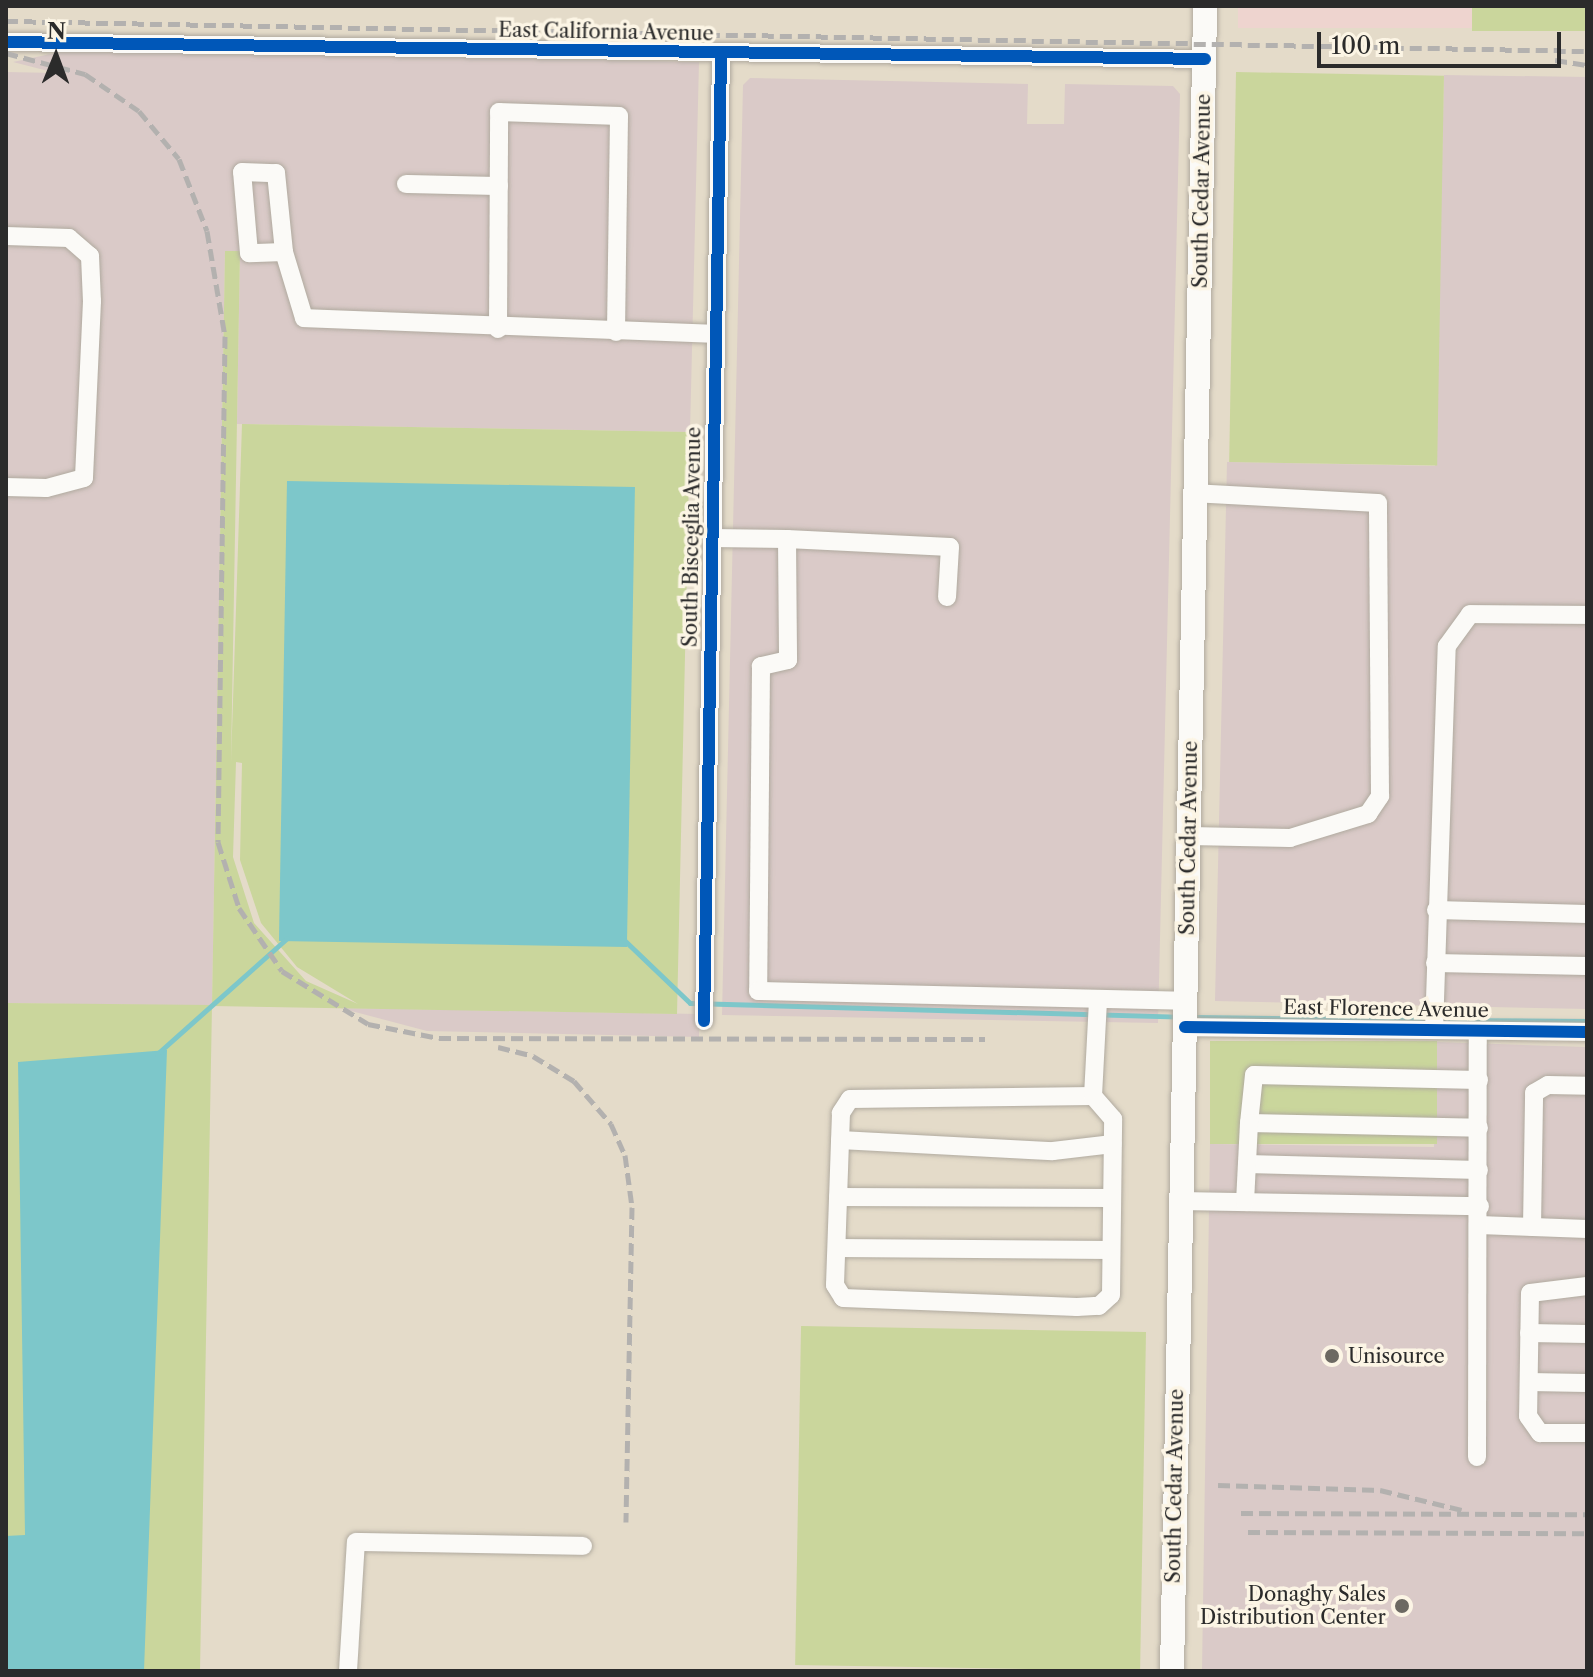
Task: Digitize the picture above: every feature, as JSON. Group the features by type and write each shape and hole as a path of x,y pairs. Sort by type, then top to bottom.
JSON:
{"main road":[{"name":"South Cedar Avenue","path":"1172,1671 1205,6"}],"street":[{"name":"East California Avenue","path":"6,42 1205,59"},
{"name":"South Bisceglia Avenue","path":"704,1021 721,54"},
{"path":"498,329 499,112 619,116 616,332"},
{"path":"284,252 249,253 242,172 276,173 284,252 304,318 498,329 716,334"},
{"path":"406,184 499,186"},
{"path":"6,236 69,238 90,256 92,301 84,478 46,488 6,487"},
{"path":"1189,836 1290,838 1368,814 1380,796 1378,503 1196,493"},
{"path":"712,538 950,547 947,597"},
{"path":"787,539 788,660 761,666 758,991 1185,1001"},
{"path":"1434,1030 1440,754 1453,629 1470,614 1587,615"},
{"path":"1436,910 1587,914"},
{"path":"1435,963 1587,966"},
{"path":"1093,1096 1098,1001"},
{"name":"East Florence Avenue","path":"1185,1027 1587,1032"},
{"path":"1477,1457 1480,1215 1478,1031"},
{"path":"1245,1202 1254,1075 1479,1080"},
{"path":"1532,1227 1534,1093 1548,1085 1587,1086"},
{"path":"867,1095 1093,1096 1108,1106 1113,1144 1111,1295 1099,1306 1077,1307 852,1302 835,1285 840,1140 841,1113 850,1099 867,1095"},
{"path":"1249,1123 1479,1128"},
{"path":"840,1140 1053,1151 1113,1144"},
{"path":"1247,1164 1479,1170"},
{"path":"838,1197 1112,1198"},
{"path":"1180,1201 1480,1215 1532,1227 1587,1229"},
{"path":"837,1248 1111,1250"},
{"path":"1587,1286 1537,1287 1530,1293 1529,1333 1531,1429 1587,1433"},
{"path":"1529,1333 1587,1334"},
{"path":"1529,1382 1587,1383"},
{"path":"348,1671 356,1542 583,1546"}],"shaded area":[{"path":"1238,6 1472,6 1472,28 1238,28"},
{"path":"69,50 699,62 690,432 237,424 240,252 225,251 212,1006 6,1003 6,72 56,73 13,62"},
{"path":"1444,75 1587,77 1587,1009 1215,1001 1227,462 1435,466"},
{"path":"750,78 1028,84 1027,124 1064,124 1065,84 1173,86 1180,94 1158,1023 722,1015 743,85"},
{"path":"340,1008 699,1014 699,1037 427,1031"},
{"path":"1437,1042 1587,1047 1587,1671 1202,1671 1210,1144 1434,1147"}],"green space":[{"path":"1472,6 1587,6 1587,31 1472,31"},
{"path":"1236,72 1444,76 1437,466 1229,462"},
{"path":"225,251 240,251 231,762 242,424 690,432 677,1014 212,1006 200,1671 6,1671 6,1003 212,1005","holes":["236,762 242,763 240,860 261,923 297,967 358,1004 306,981 254,923 233,857"]},
{"path":"1210,1041 1437,1041 1437,1144 1210,1144"},
{"path":"801,1326 1146,1332 1140,1671 795,1665"}],"water":[{"path":"287,481 635,487 627,947 279,941"},
{"path":"167,1050 144,1671 6,1671 6,1536 25,1535 18,1062"}],"waterway":[{"path":"157,1054 287,938"},
{"path":"622,938 690,1003 1178,1017"},
{"path":"1192,1017 1430,1020"},
{"path":"1440,1020 1587,1021"}],"railway":[{"path":"6,21 1587,51"},
{"path":"6,53 85,74 139,111 179,159 207,231 225,336 218,842 239,908 282,971 368,1024 439,1038 985,1039"},
{"path":"1555,60 1587,65"},
{"path":"498,1047 533,1056 574,1081 611,1124 625,1155 632,1207 626,1522"},
{"path":"1218,1485 1380,1490 1462,1510"},
{"path":"1241,1513 1587,1514"},
{"path":"1248,1532 1587,1533"}],"cycle path":[{"path":"6,42 1205,59"},
{"path":"704,1021 721,54"},
{"path":"1185,1027 1587,1032"}],"place":[{"name":"Unisource","path":"1332,1356"},
{"name":"Donaghy Sales Distribution Center","path":"1402,1606"}]}
